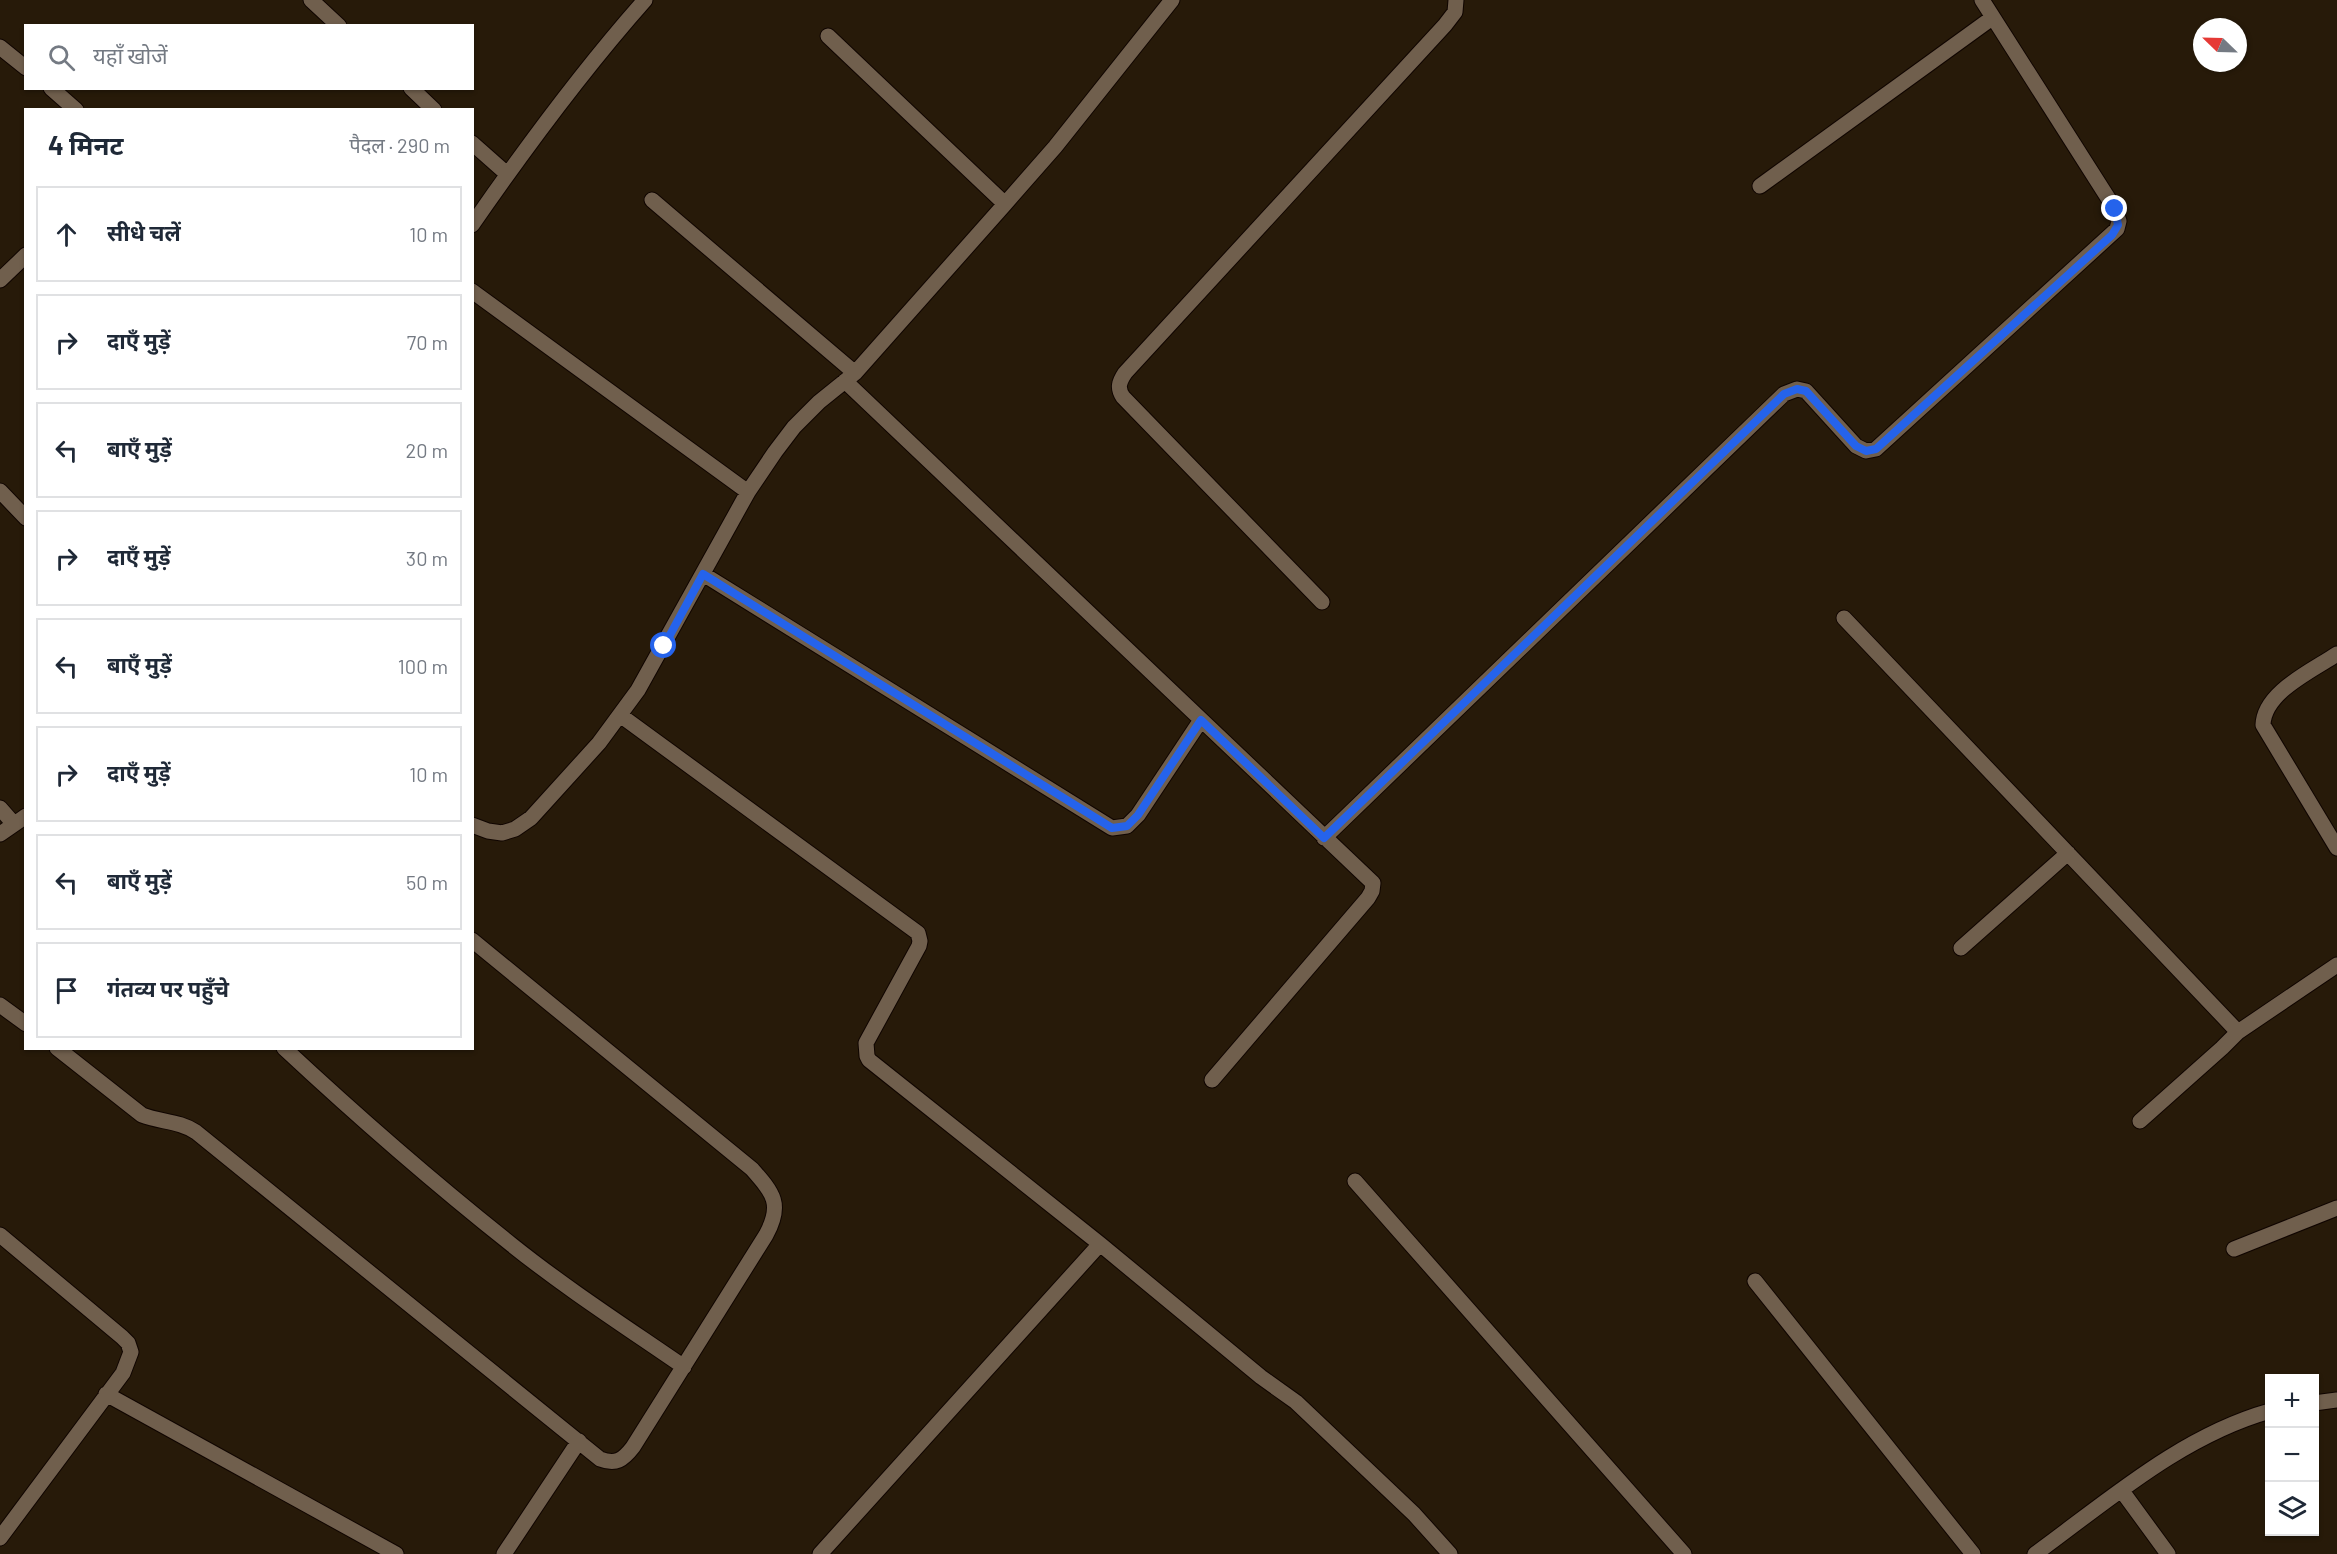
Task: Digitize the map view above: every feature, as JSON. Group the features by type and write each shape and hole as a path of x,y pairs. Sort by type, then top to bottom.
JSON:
{"street":[{"path":"311,0 337,24"},
{"path":"474,222 507,174 603,47 645,0"},
{"path":"474,826 502,833 515,830 531,818 599,743 638,690 748,492 794,427 819,402 850,377 1005,204 1055,147 1172,0"},
{"path":"1322,602 1123,398 1119,384 1125,373 1445,25 1455,12 1456,0"},
{"path":"1324,838 1784,394 1797,389 1806,391 1856,446 1866,451 1876,449 2112,235 2118,225 2115,209 1982,0"},
{"path":"1760,186 1992,18"},
{"path":"828,36 1005,204"},
{"path":"0,47 24,66"},
{"path":"53,90 74,108"},
{"path":"413,90 432,108"},
{"path":"474,145 507,174"},
{"path":"652,200 850,377 1201,720 1324,838 1370,878 1373,883 1372,891 1212,1080"},
{"path":"0,280 24,257"},
{"path":"474,292 748,492"},
{"path":"0,490 24,517"},
{"path":"703,574 1112,828 1127,826 1138,815 1201,720"},
{"path":"1844,618 2238,1032"},
{"path":"2337,654 2278,694 2264,714 2263,725 2337,848"},
{"path":"620,715 918,933 919,946 866,1043 867,1056 875,1065 1100,1244 1195,1324 1296,1402 1414,1514 1450,1554"},
{"path":"0,808 20,820 0,834"},
{"path":"1961,948 2068,853"},
{"path":"60,1050 142,1115 185,1125 196,1132 579,1441 605,1461 613,1462 626,1457 684,1367 774,1220 776,1208 769,1188 752,1169 474,942"},
{"path":"2140,1121 2238,1032 2337,965"},
{"path":"0,1005 24,1023"},
{"path":"286,1050 326,1087 513,1246 573,1291 684,1367"},
{"path":"1355,1181 1684,1554"},
{"path":"2234,1249 2337,1208"},
{"path":"0,1235 128,1343 131,1348 131,1358 123,1373 0,1538"},
{"path":"820,1554 1100,1244"},
{"path":"1755,1281 1973,1554"},
{"path":"106,1394 396,1554"},
{"path":"2319,1402 2337,1400"},
{"path":"2035,1554 2176,1452 2205,1436 2265,1413"},
{"path":"504,1554 579,1441"},
{"path":"2122,1491 2168,1554"}],"route":[{"path":"664,646 703,574 1102,824 1120,829 1127,826 1138,815 1201,720 1324,838 1784,394 1797,389 1806,391 1856,446 1866,451 1876,449 2112,235 2118,225 2115,209"}]}
